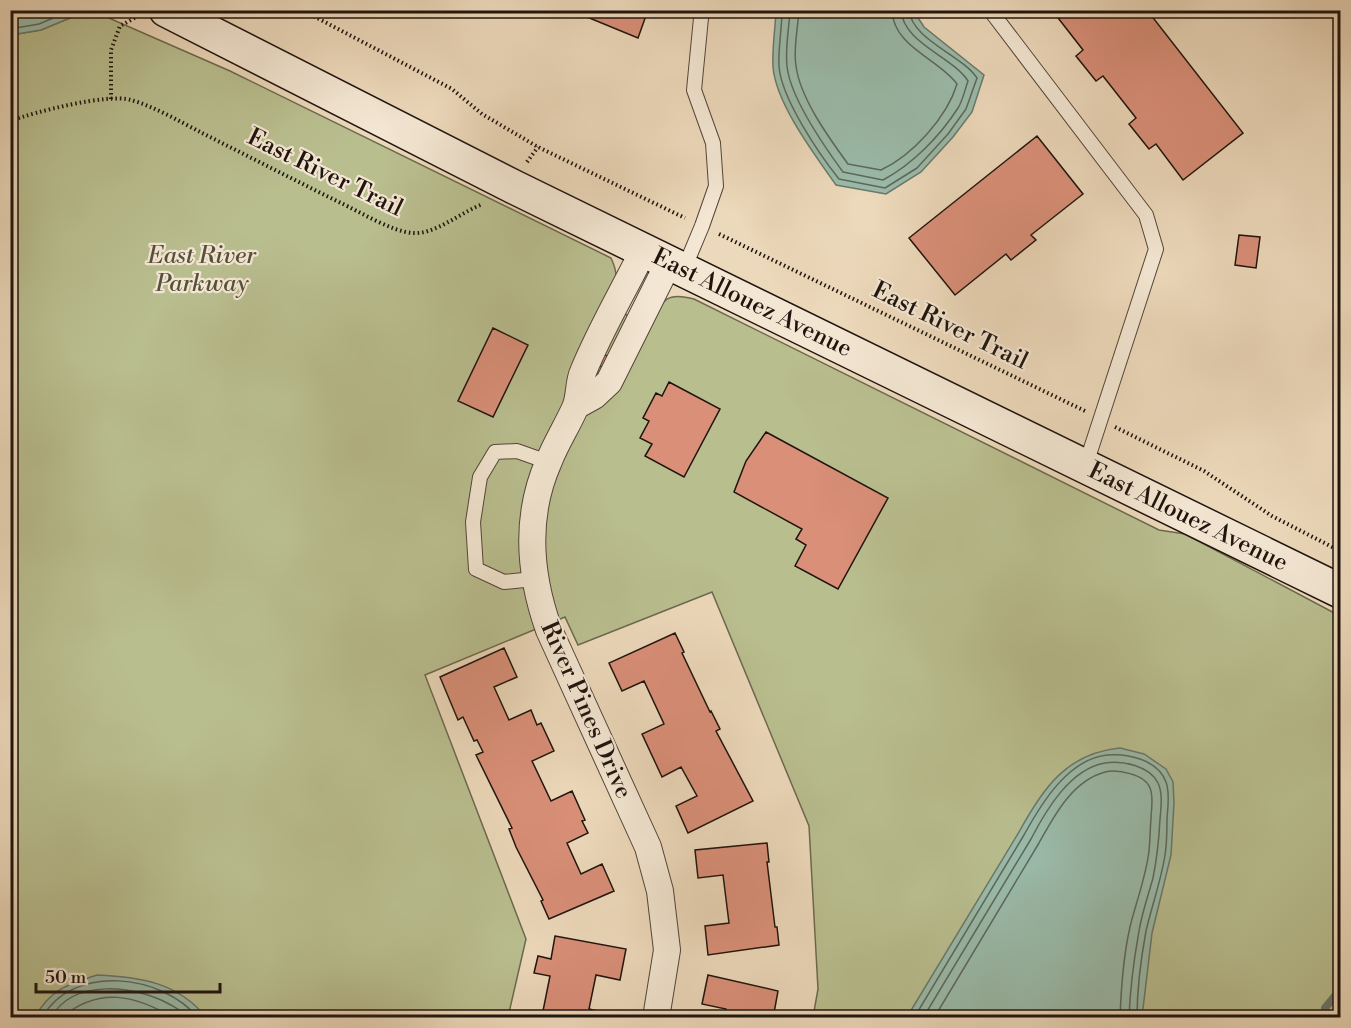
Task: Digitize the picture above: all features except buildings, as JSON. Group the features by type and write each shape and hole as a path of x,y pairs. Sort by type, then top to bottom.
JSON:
{"street":[{"name":"East Allouez Avenue","path":"160,11 1341,591"},
{"name":"River Pines Drive","path":"656,1017 667,950 660,891 648,847 553,641 539,604 531,552 531,527 537,492 548,462 576,406 594,396 609,382 666,260"}],"lane":[{"path":"666,260 702,226 716,186 713,143 694,90 703,10"},
{"path":"990,10 1146,215 1156,249 1085,467"},
{"path":"534,579 504,582 476,568 473,522 480,477 495,452 517,451 548,462"}],"path":[{"name":"East River Trail","path":"302,10 452,89 482,114 538,147 1204,471 1272,516 1341,551"},
{"path":"111,99 111,50 120,26 160,11"},
{"name":"East River Trail","path":"10,121 32,113 111,99 130,100 175,119 392,227 412,233 430,231 469,209 490,201 533,157 538,147"}],"green space":[{"name":"East River Parkway","path":"87,11 93,11 230,71 611,258 616,277 606,306 650,325 662,304 670,297 694,299 1159,530 1185,534 1340,616 1340,1017 813,1017 818,989 809,826 712,592 578,645 565,617 425,675 526,939 508,1017 11,1017 10,35 41,30"}],"water":[{"path":"11,10 87,11 41,30 11,35"},
{"path":"913,10 924,27 984,75 972,112 921,172 886,194 836,185 798,129 781,97 773,67 776,12"},
{"path":"1120,748 1144,754 1166,769 1173,782 1171,855 1152,933 1142,1017 907,1017 1037,801 1048,787 1071,765 1085,757 1101,751"},
{"path":"97,975 128,977 170,989 195,1005 206,1017 35,1017 47,1000 61,989"}],"waterway":[{"path":"1328,1018 1325,1008 1340,990"}]}
